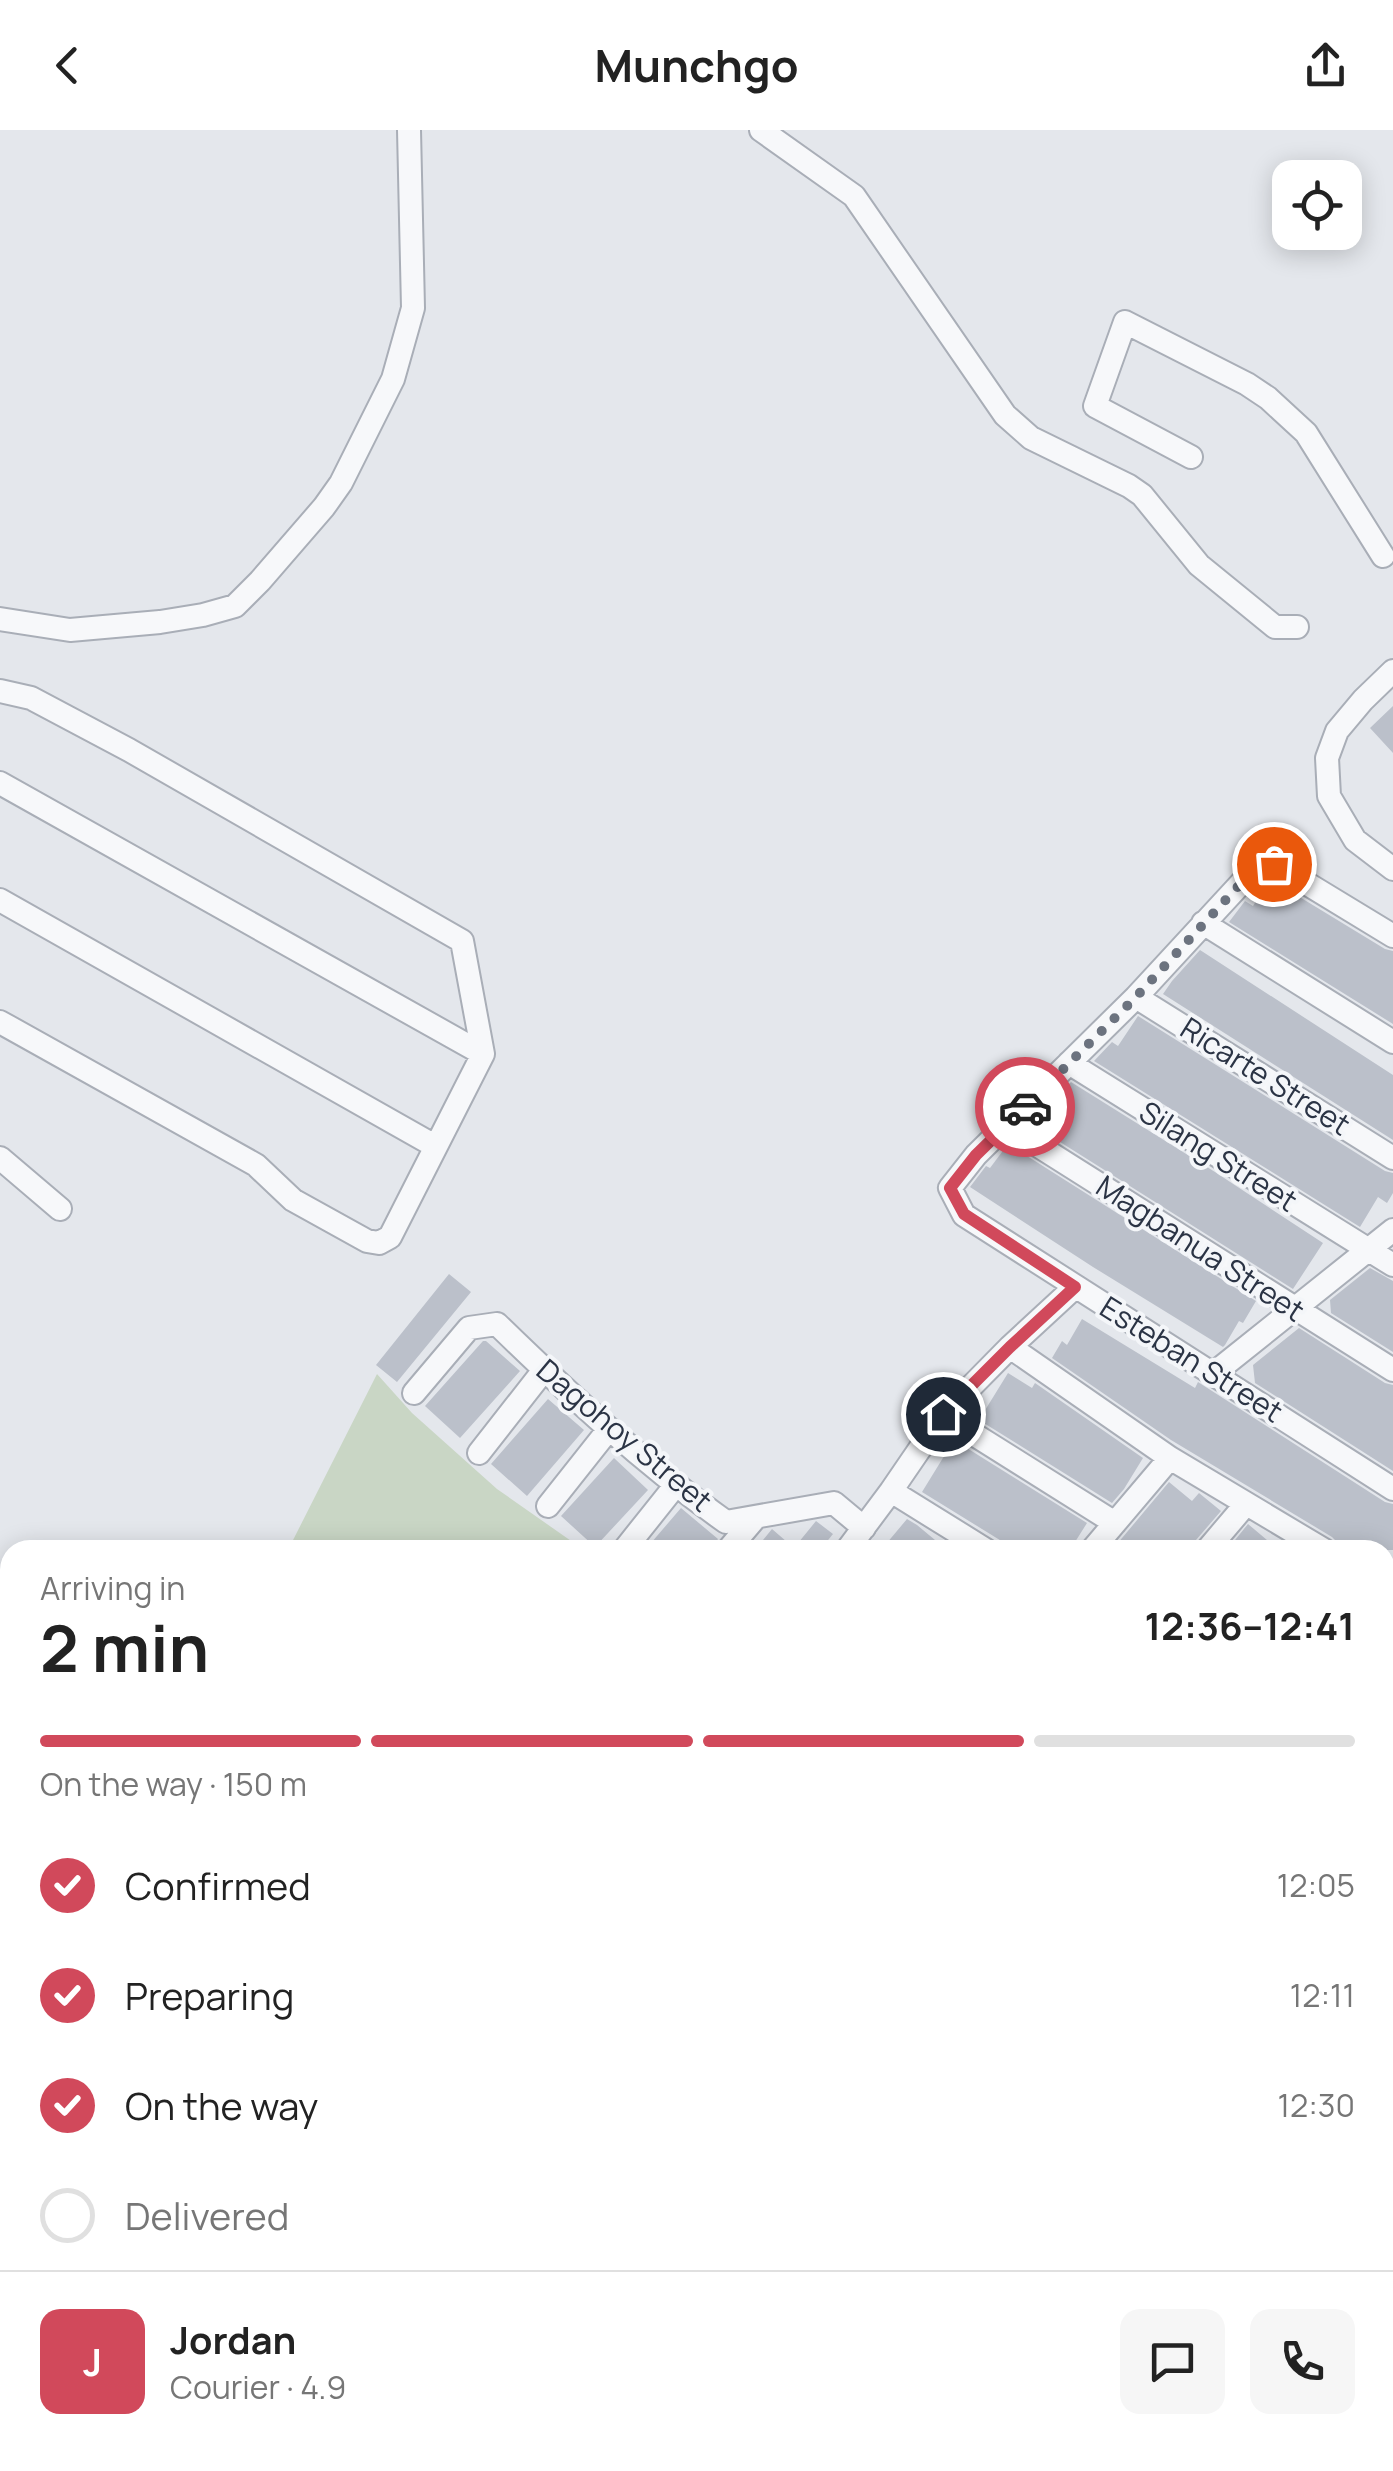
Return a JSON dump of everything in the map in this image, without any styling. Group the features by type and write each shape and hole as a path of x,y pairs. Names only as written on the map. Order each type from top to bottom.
{"street":[{"path":"0,619 70,630 160,622 234,606 324,507 342,483 393,380 413,308 409,130"},
{"path":"761,130 854,196 1005,415 1031,438 1142,495 1199,566 1274,627 1296,627"},
{"path":"1191,457 1096,406 1125,322 1268,398 1306,433 1383,556"},
{"path":"1393,671 1338,731 1328,758 1329,796 1355,840 1393,869"},
{"path":"0,691 31,698 129,750 462,941 483,1054 390,1237 379,1243 367,1241 293,1200 256,1165 0,1022"},
{"path":"0,783 483,1054"},
{"path":"1007,1126 1265,862 1393,936"},
{"path":"0,900 435,1146"},
{"path":"1203,924 1393,1042"},
{"name":"Ricarte Street","path":"1136,997 1393,1158"},
{"name":"Silang Street","path":"1069,1063 1393,1266"},
{"name":"Esteban Street","path":"1007,1126 976,1155 950,1188 964,1214 1393,1489"},
{"name":"Magbanua Street","path":"1007,1126 1393,1370"},
{"path":"0,1158 60,1209"},
{"path":"1213,1374 1393,1230"},
{"path":"855,1540 943,1414 1075,1287"},
{"name":"Dagohoy Street","path":"414,1393 470,1328 497,1324 608,1430 726,1522 834,1503 864,1528"},
{"path":"1010,1347 1170,1458 1304,1540"},
{"path":"479,1452 544,1370"},
{"path":"943,1414 1116,1523"},
{"path":"548,1506 608,1430"},
{"path":"1101,1540 1170,1458"},
{"path":"632,1540 675,1486"},
{"path":"892,1492 964,1540"},
{"path":"1215,1540 1246,1504"},
{"path":"736,1540 756,1517"}],"green space":[{"path":"377,1374 412,1413 497,1489 570,1540 293,1540"}],"building":[{"path":"1393,706 1393,753 1370,728"},
{"path":"1270,879 1393,951 1393,1024 1229,922 1245,901 1253,906"},
{"path":"1200,950 1393,1075 1393,1140 1163,994"},
{"path":"1138,1016 1393,1173 1393,1193 1387,1203 1378,1197 1360,1227 1094,1061 1112,1042 1118,1046"},
{"path":"1071,1082 1323,1243 1293,1289 1030,1123"},
{"path":"1008,1144 1256,1301 1225,1345 1093,1267 970,1187"},
{"path":"1370,1268 1393,1281 1393,1352 1331,1313 1330,1300"},
{"path":"449,1274 471,1292 397,1382 376,1365"},
{"path":"1082,1319 1195,1388 1198,1382 1393,1504 1393,1540 1335,1540 1171,1440 1052,1358 1062,1341 1067,1345"},
{"path":"1299,1328 1393,1385 1393,1471 1255,1383 1253,1365"},
{"path":"483,1341 520,1371 460,1438 425,1406"},
{"path":"1008,1373 1032,1388 1035,1383 1143,1458 1112,1503 979,1420"},
{"path":"548,1399 584,1430 527,1496 491,1464"},
{"path":"954,1440 1087,1523 1076,1540 1000,1540 922,1492"},
{"path":"614,1458 648,1490 602,1540 587,1540 561,1516"},
{"path":"1169,1482 1192,1501 1199,1493 1221,1511 1196,1540 1120,1540"},
{"path":"681,1508 718,1539 717,1540 654,1540"},
{"path":"907,1519 935,1540 889,1540"},
{"path":"816,1521 833,1534 828,1540 801,1540"},
{"path":"1248,1524 1267,1540 1235,1540"},
{"path":"772,1529 785,1540 763,1540"}],"way so far":[{"path":"1025,1107 1136,997 1257,866 1265,862 1274,864"}],"route":[{"path":"943,1414 1075,1287 964,1214 950,1188 976,1155 1025,1107"}]}
